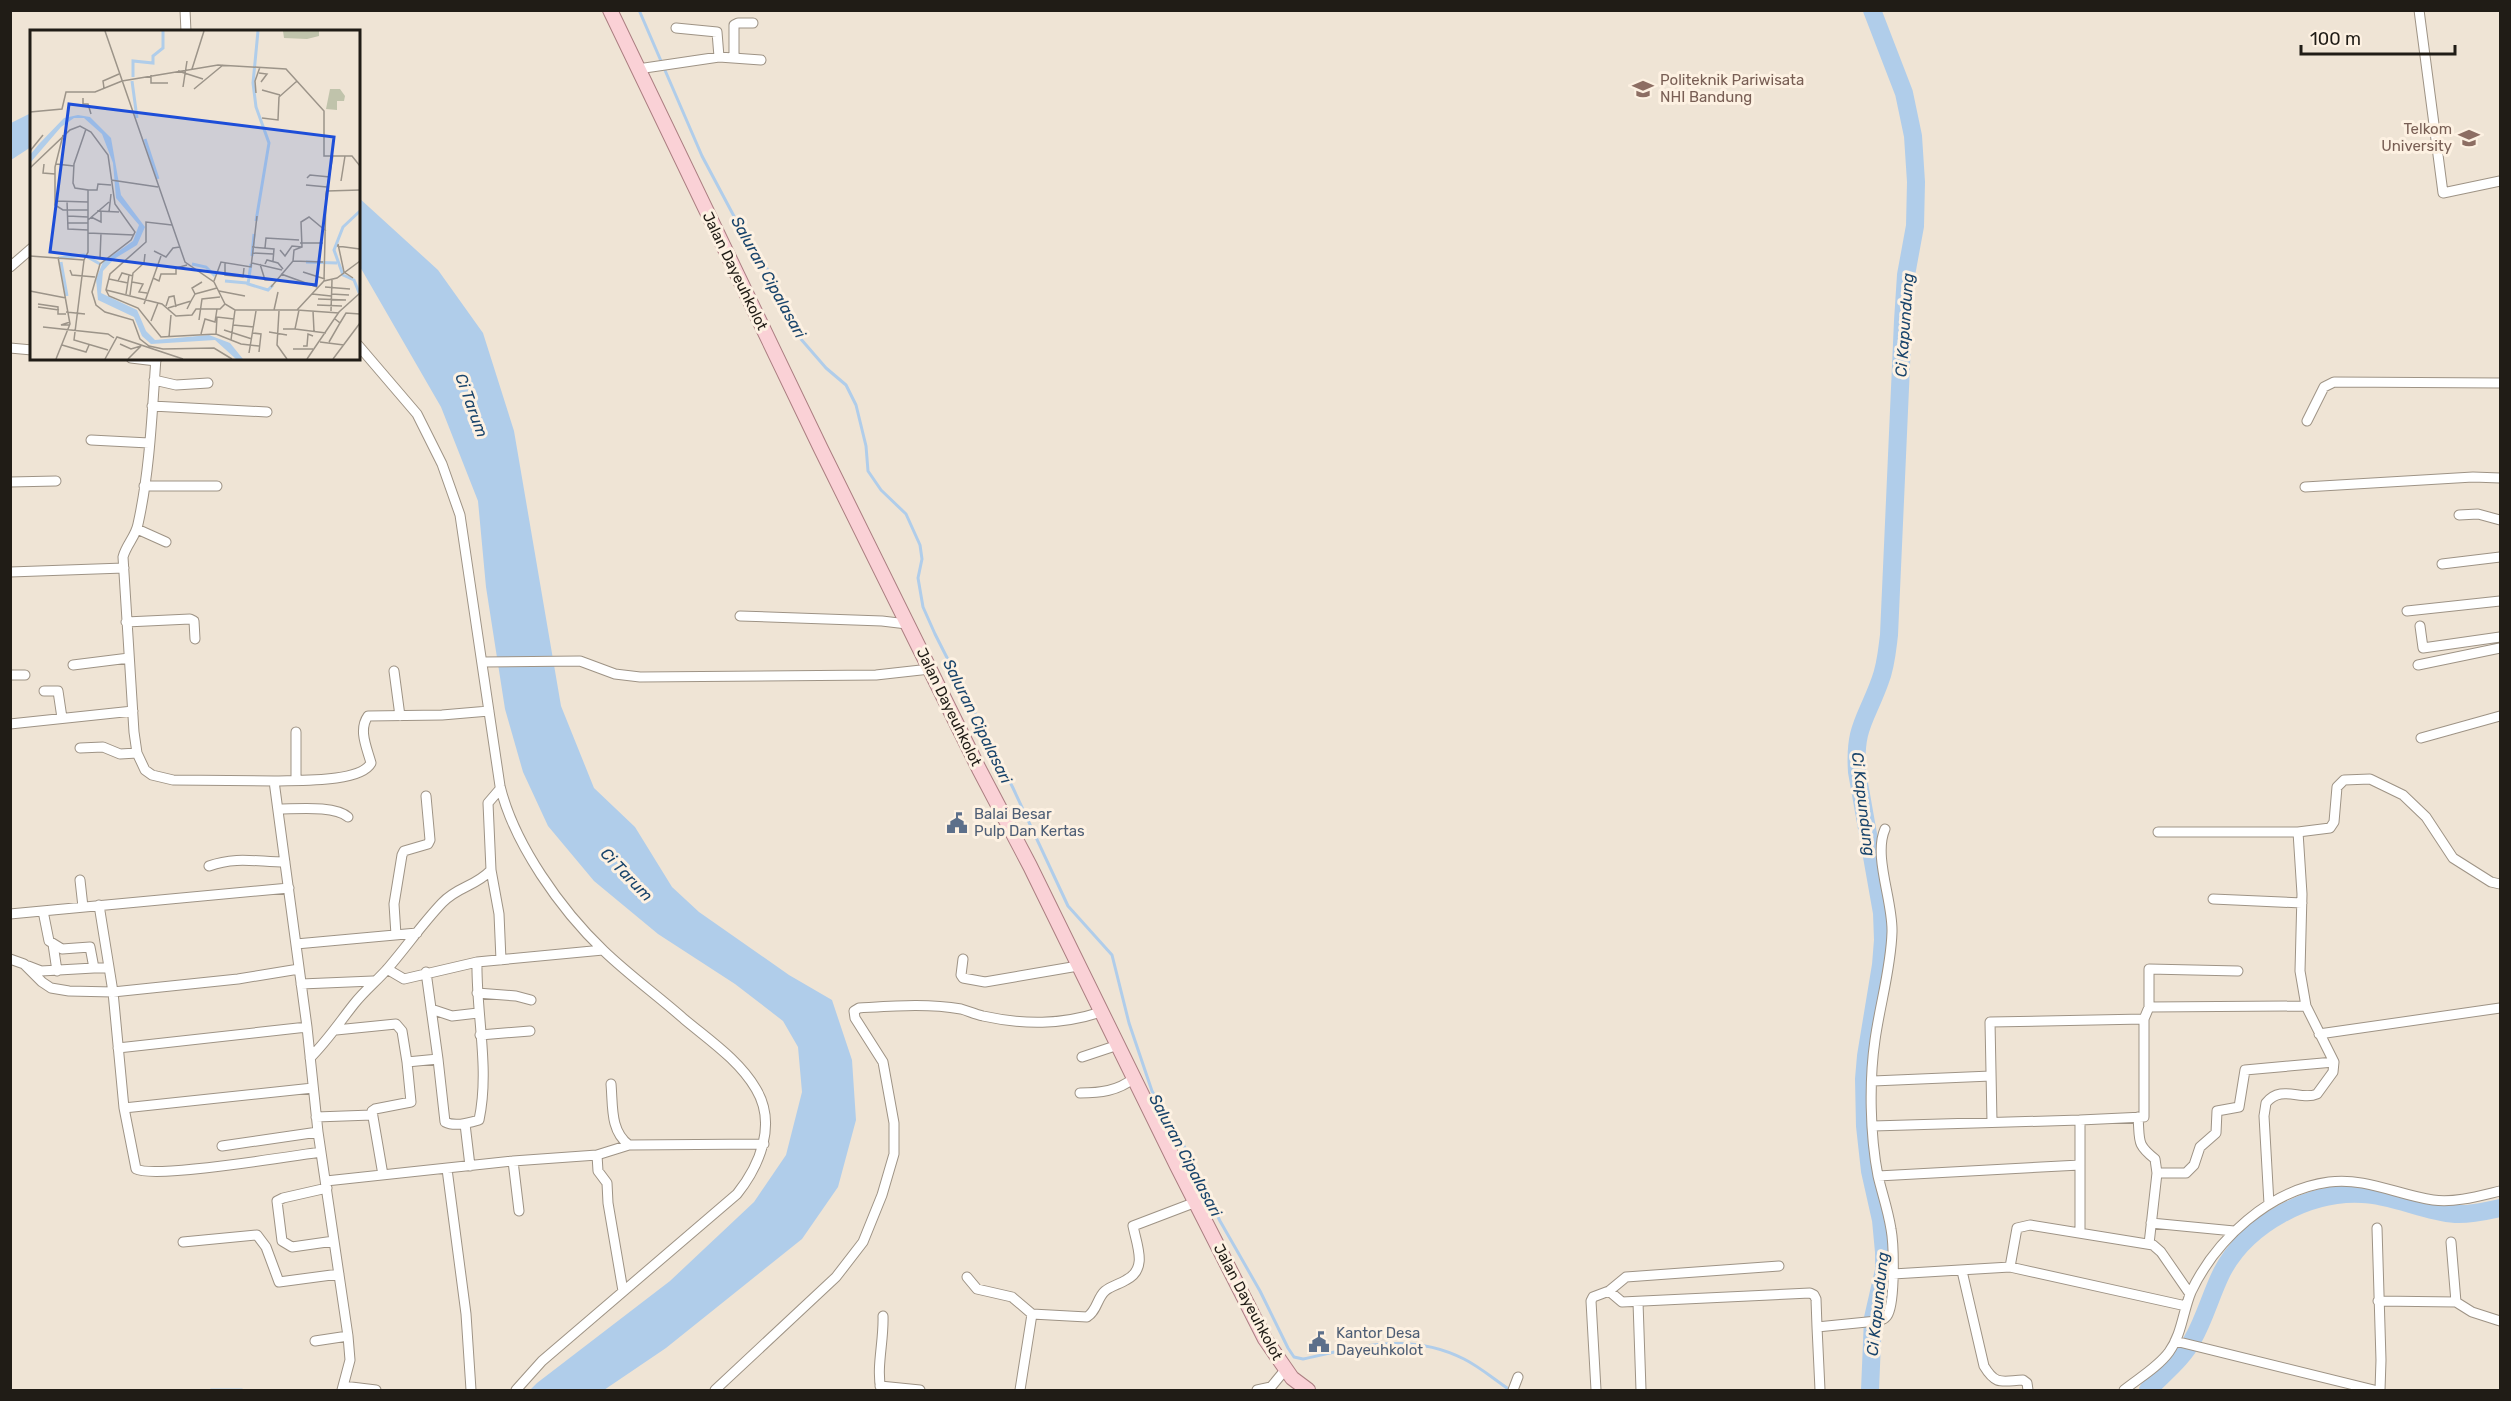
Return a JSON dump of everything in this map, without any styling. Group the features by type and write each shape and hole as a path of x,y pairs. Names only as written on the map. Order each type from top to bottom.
{"main road":[{"name":"Jalan Dayeuhkolot","path":"610,10 907,624 1265,1339 1285,1370 1308,1390"}],"street":[{"path":"185,10 186,30"},
{"path":"2419,10 2443,193 2500,181"},
{"path":"734,57 734,25 738,22 753,23"},
{"path":"676,28 717,32 719,57"},
{"path":"638,69 719,57 761,60"},
{"path":"10,267 30,251"},
{"path":"360,347 417,414 442,464 460,515 500,789 511,823 543,876 603,951 736,1064 756,1089 765,1116 764,1144 751,1177 737,1194 542,1361 516,1390"},
{"path":"10,348 30,350"},
{"path":"156,360 144,486 137,529 125,548 124,568 137,753 145,770 161,778 222,782 348,776 365,771 371,763 363,730 368,716 489,711"},
{"path":"154,380 176,385 208,383"},
{"path":"2307,422 2325,387 2334,382 2500,383"},
{"path":"152,406 267,412"},
{"path":"91,440 149,443"},
{"path":"2305,487 2473,477 2500,478"},
{"path":"10,482 56,482"},
{"path":"144,486 217,486"},
{"path":"2459,515 2478,514 2500,520"},
{"path":"137,529 166,542"},
{"path":"2442,564 2500,557"},
{"path":"10,572 124,568"},
{"path":"2407,611 2500,601"},
{"path":"740,616 882,621 907,624"},
{"path":"126,622 190,619 194,621 195,639"},
{"path":"2420,626 2423,648 2500,637"},
{"path":"2418,665 2500,648"},
{"path":"73,665 129,658"},
{"path":"482,662 568,661 589,663 615,674 640,677 876,675 930,669"},
{"path":"394,671 400,716"},
{"path":"10,675 26,675"},
{"path":"44,691 58,691 62,718"},
{"path":"10,724 133,711"},
{"path":"2421,738 2500,716"},
{"path":"296,732 296,780"},
{"path":"80,748 103,747 120,754 137,753"},
{"path":"2158,832 2298,832 2333,826 2337,787 2344,780 2370,779 2403,795 2426,817 2453,858 2491,882 2500,884"},
{"path":"274,781 307,1027 316,1117 348,1336 350,1360 342,1388 376,1390"},
{"path":"500,789 488,803 491,870 499,914 501,960"},
{"path":"396,935 394,904 402,855 404,851 428,844 430,840 426,796"},
{"path":"278,809 323,809 342,812 348,817"},
{"path":"1817,1327 1877,1321 1884,1319 1889,1313 1893,1274 1891,1230 1878,1176 1873,1126 1875,1042 1892,930 1882,855 1882,836 1885,829"},
{"path":"2269,1204 2264,1116 2266,1103 2278,1095 2287,1093 2308,1096 2318,1094 2333,1072 2334,1062 2306,1006 2300,971 2302,903 2298,832"},
{"path":"209,866 251,859 261,862 285,862"},
{"path":"310,1058 336,1030 373,981 387,969 455,891 479,882 491,870"},
{"path":"80,880 83,907"},
{"path":"10,914 289,888"},
{"path":"2213,899 2302,903"},
{"path":"99,905 113,992 124,1108 135,1167 139,1171 174,1171 321,1152"},
{"path":"43,911 49,941 62,950 91,948 94,968"},
{"path":"296,944 417,933"},
{"path":"53,944 57,971"},
{"path":"387,969 404,979 426,972 477,962 603,951"},
{"path":"10,959 41,971 109,968"},
{"path":"963,959 961,975 963,978 985,982 1078,966"},
{"path":"426,972 444,1120 448,1124 465,1124 479,1120 483,1101 477,962"},
{"path":"24,964 42,982 60,991 113,992 238,979 299,969"},
{"path":"1873,1126 2144,1116 2144,1019 2149,1007 2149,969 2238,971"},
{"path":"301,984 373,981"},
{"path":"477,993 516,996 531,1000"},
{"path":"716,1390 836,1277 863,1242 882,1195 896,1143 885,1069 855,1018 854,1011 919,1005 961,1009 1014,1022 1046,1024 1074,1021 1101,1012"},
{"path":"2149,1007 2306,1006"},
{"path":"2319,1034 2500,1008"},
{"path":"431,1009 452,1016 478,1013"},
{"path":"1992,1122 1990,1022 2144,1019"},
{"path":"336,1030 399,1025 402,1031 411,1102 375,1109 372,1115 383,1175"},
{"path":"118,1048 307,1027"},
{"path":"480,1035 530,1032"},
{"path":"1082,1057 1118,1045"},
{"path":"407,1062 438,1059"},
{"path":"2157,1173 2186,1173 2191,1169 2200,1147 2216,1133 2217,1111 2240,1107 2245,1070 2334,1062"},
{"path":"1873,1081 1991,1076"},
{"path":"1080,1093 1102,1092 1123,1086 1134,1078"},
{"path":"611,1084 615,1129 620,1139 629,1145"},
{"path":"124,1108 313,1088"},
{"path":"316,1117 372,1115"},
{"path":"2138,1117 2140,1142 2145,1153 2155,1159 2157,1173 2149,1244"},
{"path":"2080,1120 2080,1233"},
{"path":"465,1124 470,1166"},
{"path":"222,1146 318,1132"},
{"path":"334,1241 292,1247 282,1241 278,1201 326,1184 383,1175 513,1161 597,1155 629,1145 764,1144"},
{"path":"597,1155 598,1171 607,1183 608,1203 624,1291"},
{"path":"513,1161 519,1211"},
{"path":"1878,1176 2080,1165"},
{"path":"447,1169 466,1314 471,1390"},
{"path":"2124,1390 2162,1360 2178,1342 2190,1294 2214,1254 2234,1232 2269,1204 2309,1187 2332,1182 2361,1183 2443,1200 2500,1191"},
{"path":"967,1276 977,1289 1011,1297 1032,1314 1089,1316 1105,1291 1137,1273 1140,1262 1133,1226 1196,1202"},
{"path":"2151,1223 2234,1232"},
{"path":"2010,1267 2017,1228 2030,1225 2149,1244 2161,1252 2190,1294"},
{"path":"2377,1228 2379,1390"},
{"path":"183,1242 257,1235 266,1247 279,1282 339,1274"},
{"path":"2451,1242 2456,1302"},
{"path":"1596,1390 1591,1301 1593,1297 1609,1291 1623,1278 1630,1276 1779,1266"},
{"path":"1893,1274 2010,1267 2186,1306"},
{"path":"1962,1270 1984,1366 1996,1382 2024,1380 2028,1390"},
{"path":"1609,1291 1622,1302 1810,1293 1815,1295 1820,1390"},
{"path":"2378,1301 2456,1302 2472,1312 2500,1322"},
{"path":"1638,1302 1641,1390"},
{"path":"1020,1390 1032,1314"},
{"path":"883,1316 883,1342 878,1381 880,1388 920,1390"},
{"path":"315,1341 348,1336"},
{"path":"2178,1342 2374,1390"},
{"path":"1257,1390 1270,1387 1285,1370"},
{"path":"1513,1389 1518,1377"}],"water":[{"path":"30,114 30,148 11,160 11,123"},
{"name":"Ci Tarum","path":"360,199 438,270 483,333 514,431 561,706 594,788 635,827 672,887 699,912 789,975 832,1000 852,1060 856,1120 838,1187 802,1239 666,1348 604,1390 530,1390 670,1281 754,1202 786,1155 802,1092 798,1047 783,1021 735,984 658,934 594,881 548,826 523,772 505,709 486,587 478,501 441,407 360,267"}],"waterway":[{"name":"Saluran Cipalasari","path":"639,10 702,156 745,237 770,273 800,338 826,368 846,385 856,405 866,446 868,471 881,490 906,514 920,545 922,559 918,578 923,607 935,634 1013,788 1068,906 1112,955 1129,1023 1152,1091 1183,1144 1220,1221 1260,1291 1288,1348 1294,1357 1303,1359 1364,1346 1384,1344 1424,1346 1444,1350 1464,1359 1510,1390"},
{"name":"Ci Kapundung","path":"1870,1390 1873,1318 1884,1270 1884,1252 1881,1220 1870,1171 1865,1126 1864,1079 1883,940 1882,913 1857,772 1857,744 1862,724 1884,670 1889,635 1903,321 1906,275 1915,226 1916,182 1913,136 1904,93 1872,10"},
{"name":"Ci Kapundung","path":"2148,1390 2189,1346 2222,1272 2233,1255 2263,1225 2281,1214 2321,1198 2362,1194 2397,1200 2443,1213 2473,1213 2500,1208"},
{"path":"211,1390 242,1390"}],"place":[{"name":"Politeknik Pariwisata NHI Bandung","path":"1643,89"},
{"name":"Telkom University","path":"2469,138"},
{"name":"Balai Besar Pulp Dan Kertas","path":"957,823"},
{"name":"Kantor Desa Dayeuhkolot","path":"1319,1342"}]}
